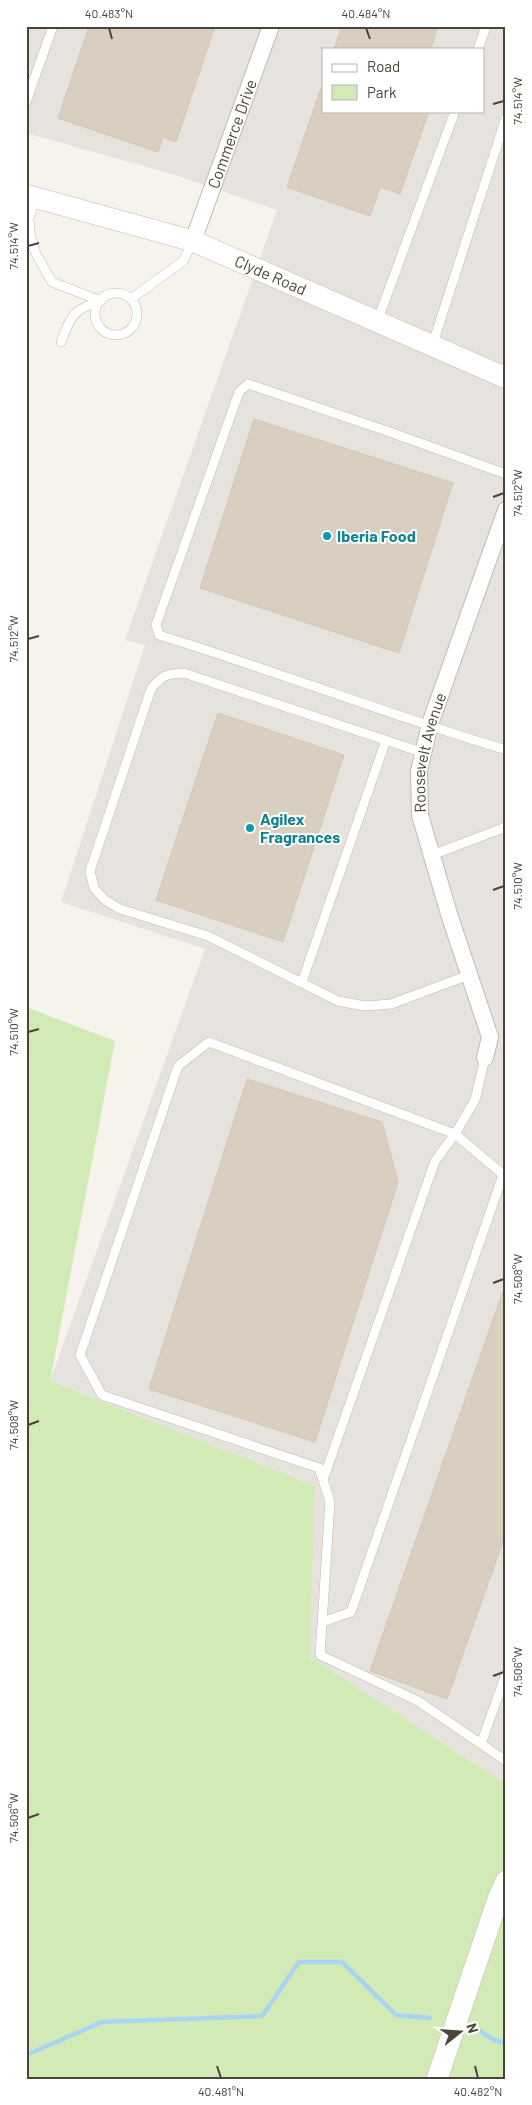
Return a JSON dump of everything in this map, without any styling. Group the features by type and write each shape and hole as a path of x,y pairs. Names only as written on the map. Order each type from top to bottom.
{"street":[{"name":"Commerce Drive","path":"193,241 271,26"},
{"name":"Clyde Road","path":"31,196 193,241 506,378"},
{"name":"Roosevelt Avenue","path":"485,1058 490,1037 420,814 419,770 429,727 506,510"},
{"path":"437,2079 498,1898 506,1880"}],"lane":[{"path":"26,102 53,26"},
{"path":"478,48 485,30"},
{"path":"377,322 455,112"},
{"path":"432,346 506,118"},
{"path":"31,196 30,234 35,252 52,282 101,301"},
{"path":"131,299 183,261 193,241"},
{"path":"61,342 70,320 82,306 101,301 112,294 119,294 131,299 137,312 134,325 130,330 117,335 104,332 96,321 97,307 101,301"},
{"path":"506,474 248,384 238,392 156,625 159,635 340,695 429,727 506,750"},
{"path":"424,753 184,673 171,673 161,677 150,689 90,871 94,888 105,900 120,909 208,936 338,1001 365,1006 391,1004 469,974"},
{"path":"302,982 386,740"},
{"path":"432,855 506,827"},
{"path":"322,1622 351,1612 504,1176 455,1134 209,1042 178,1066 80,1355 102,1395 318,1468 330,1501 322,1622 320,1655 418,1701 506,1762"},
{"path":"323,1480 435,1161 455,1134 475,1100 485,1058"},
{"path":"481,1744 506,1674"}],"shaded area":[{"path":"26,26 506,26 506,1784 310,1657 315,1486 50,1381 205,949 61,902 145,645 125,640 277,210 172,174 26,133"}],"green space":[{"path":"26,1007 115,1041 50,1381 315,1486 310,1657 506,1784 506,2079 26,2079"}],"building":[{"path":"89,26 215,26 176,142 163,137 158,152 58,118"},
{"path":"342,26 438,26 431,48 334,48"},
{"path":"321,88 322,112 429,112 400,194 380,187 370,216 287,187"},
{"name":"Iberia Food","path":"254,419 453,483 399,653 200,588"},
{"name":"Agilex Fragrances","path":"218,713 344,755 283,942 156,900"},
{"path":"247,1079 382,1122 398,1182 315,1442 149,1389"},
{"path":"504,1288 506,1288 506,1533 447,1699 370,1671"}],"waterway":[{"path":"26,2055 102,2022 262,2016 299,1962 342,1962 396,2015 430,2018"},
{"path":"480,2031 494,2040 506,2044"}],"place":[{"name":"Iberia Food","path":"327,536"},
{"name":"Agilex Fragrances","path":"250,828"}]}
